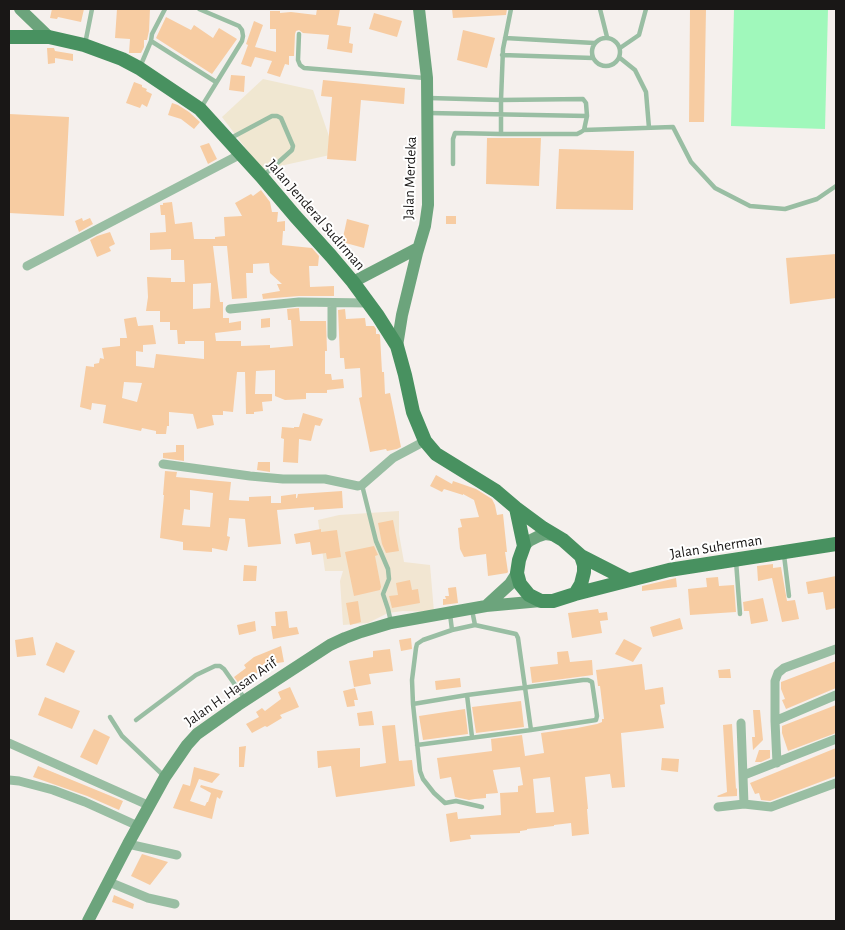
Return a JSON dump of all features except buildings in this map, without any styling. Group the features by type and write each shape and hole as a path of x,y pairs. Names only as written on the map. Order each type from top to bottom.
{"main road":[{"path":"20,9 49,37"},
{"name":"Jalan Merdeka","path":"397,346 402,315 425,226 428,205 427,78 418,9"},
{"name":"Jalan Jenderal Sudirman","path":"9,36 49,37 84,45 139,68 200,109 261,176 353,282 368,302 397,346 413,412 425,441 436,454 496,491 553,535"},
{"path":"353,282 418,248"},
{"path":"516,508 524,546"},
{"path":"486,606 510,584 517,573 524,546 539,536 553,535 563,540 581,556 628,580"},
{"name":"Jalan Suherman","path":"575,594 670,570 836,544"},
{"path":"517,573 520,584 524,589 540,601 553,601 565,598 575,594 580,584 584,572 581,556"},
{"name":"Jalan H. Hasan Arif","path":"88,921 165,777 197,734 330,645 361,632 391,623 486,606 540,601"}],"street":[{"path":"27,266 241,154"},
{"path":"230,309 299,302 368,302"},
{"path":"332,303 332,336"},
{"path":"163,464 250,476 283,479 325,479 356,486 362,485 393,458 425,441"},
{"path":"777,762 775,681 778,673 784,668 836,649"},
{"path":"775,721 836,696"},
{"path":"741,722 744,804"},
{"path":"744,776 836,739"},
{"path":"9,743 150,806"},
{"path":"9,780 53,790 138,826"},
{"path":"718,807 744,804 771,806 836,783"},
{"path":"128,844 177,855"},
{"path":"109,882 148,898 175,904"}],"lane":[{"path":"84,45 92,9"},
{"path":"139,68 151,41 152,34 165,9"},
{"path":"200,9 239,26 242,30 242,41 200,109"},
{"path":"501,134 502,55 511,9"},
{"path":"600,9 607,37"},
{"path":"620,48 639,35 646,9"},
{"path":"299,34 298,60 304,68 427,78"},
{"path":"505,38 594,44"},
{"path":"612,38 620,48 620,58 608,66 598,64 593,58 594,44 599,39 612,38"},
{"path":"151,41 216,82"},
{"path":"502,55 593,58"},
{"path":"620,58 635,70 646,92 649,128"},
{"path":"427,98 501,100 581,99 586,103 587,116 584,130"},
{"path":"428,113 587,116"},
{"path":"228,139 272,116 281,118 293,146 292,150 261,176"},
{"path":"453,164 453,139 455,133 577,134 584,130 673,127 691,162 714,188 750,206 785,209 817,199 836,186"},
{"path":"362,485 376,541 388,569 389,579 383,594 391,623"},
{"path":"784,553 790,596"},
{"path":"736,560 740,614"},
{"path":"472,609 475,626"},
{"path":"449,613 452,630"},
{"path":"482,807 456,801 445,803 423,779 420,771 412,704 412,680 417,644 452,630 475,626 516,634 531,730"},
{"path":"136,720 196,675 215,666 220,666 224,669 246,700"},
{"path":"412,704 525,687 590,680 592,682 597,716 595,720 417,745"},
{"path":"467,695 472,738"},
{"path":"110,717 122,736 165,777"}],"shaded area":[{"path":"263,79 313,90 331,142 330,155 262,170 222,117"},
{"path":"399,511 399,534 404,562 430,565 434,612 403,611 388,613 368,623 343,625 340,581 343,571 325,571 318,520 339,515"}],"green space":[{"path":"734,9 828,9 825,129 731,126"}]}
